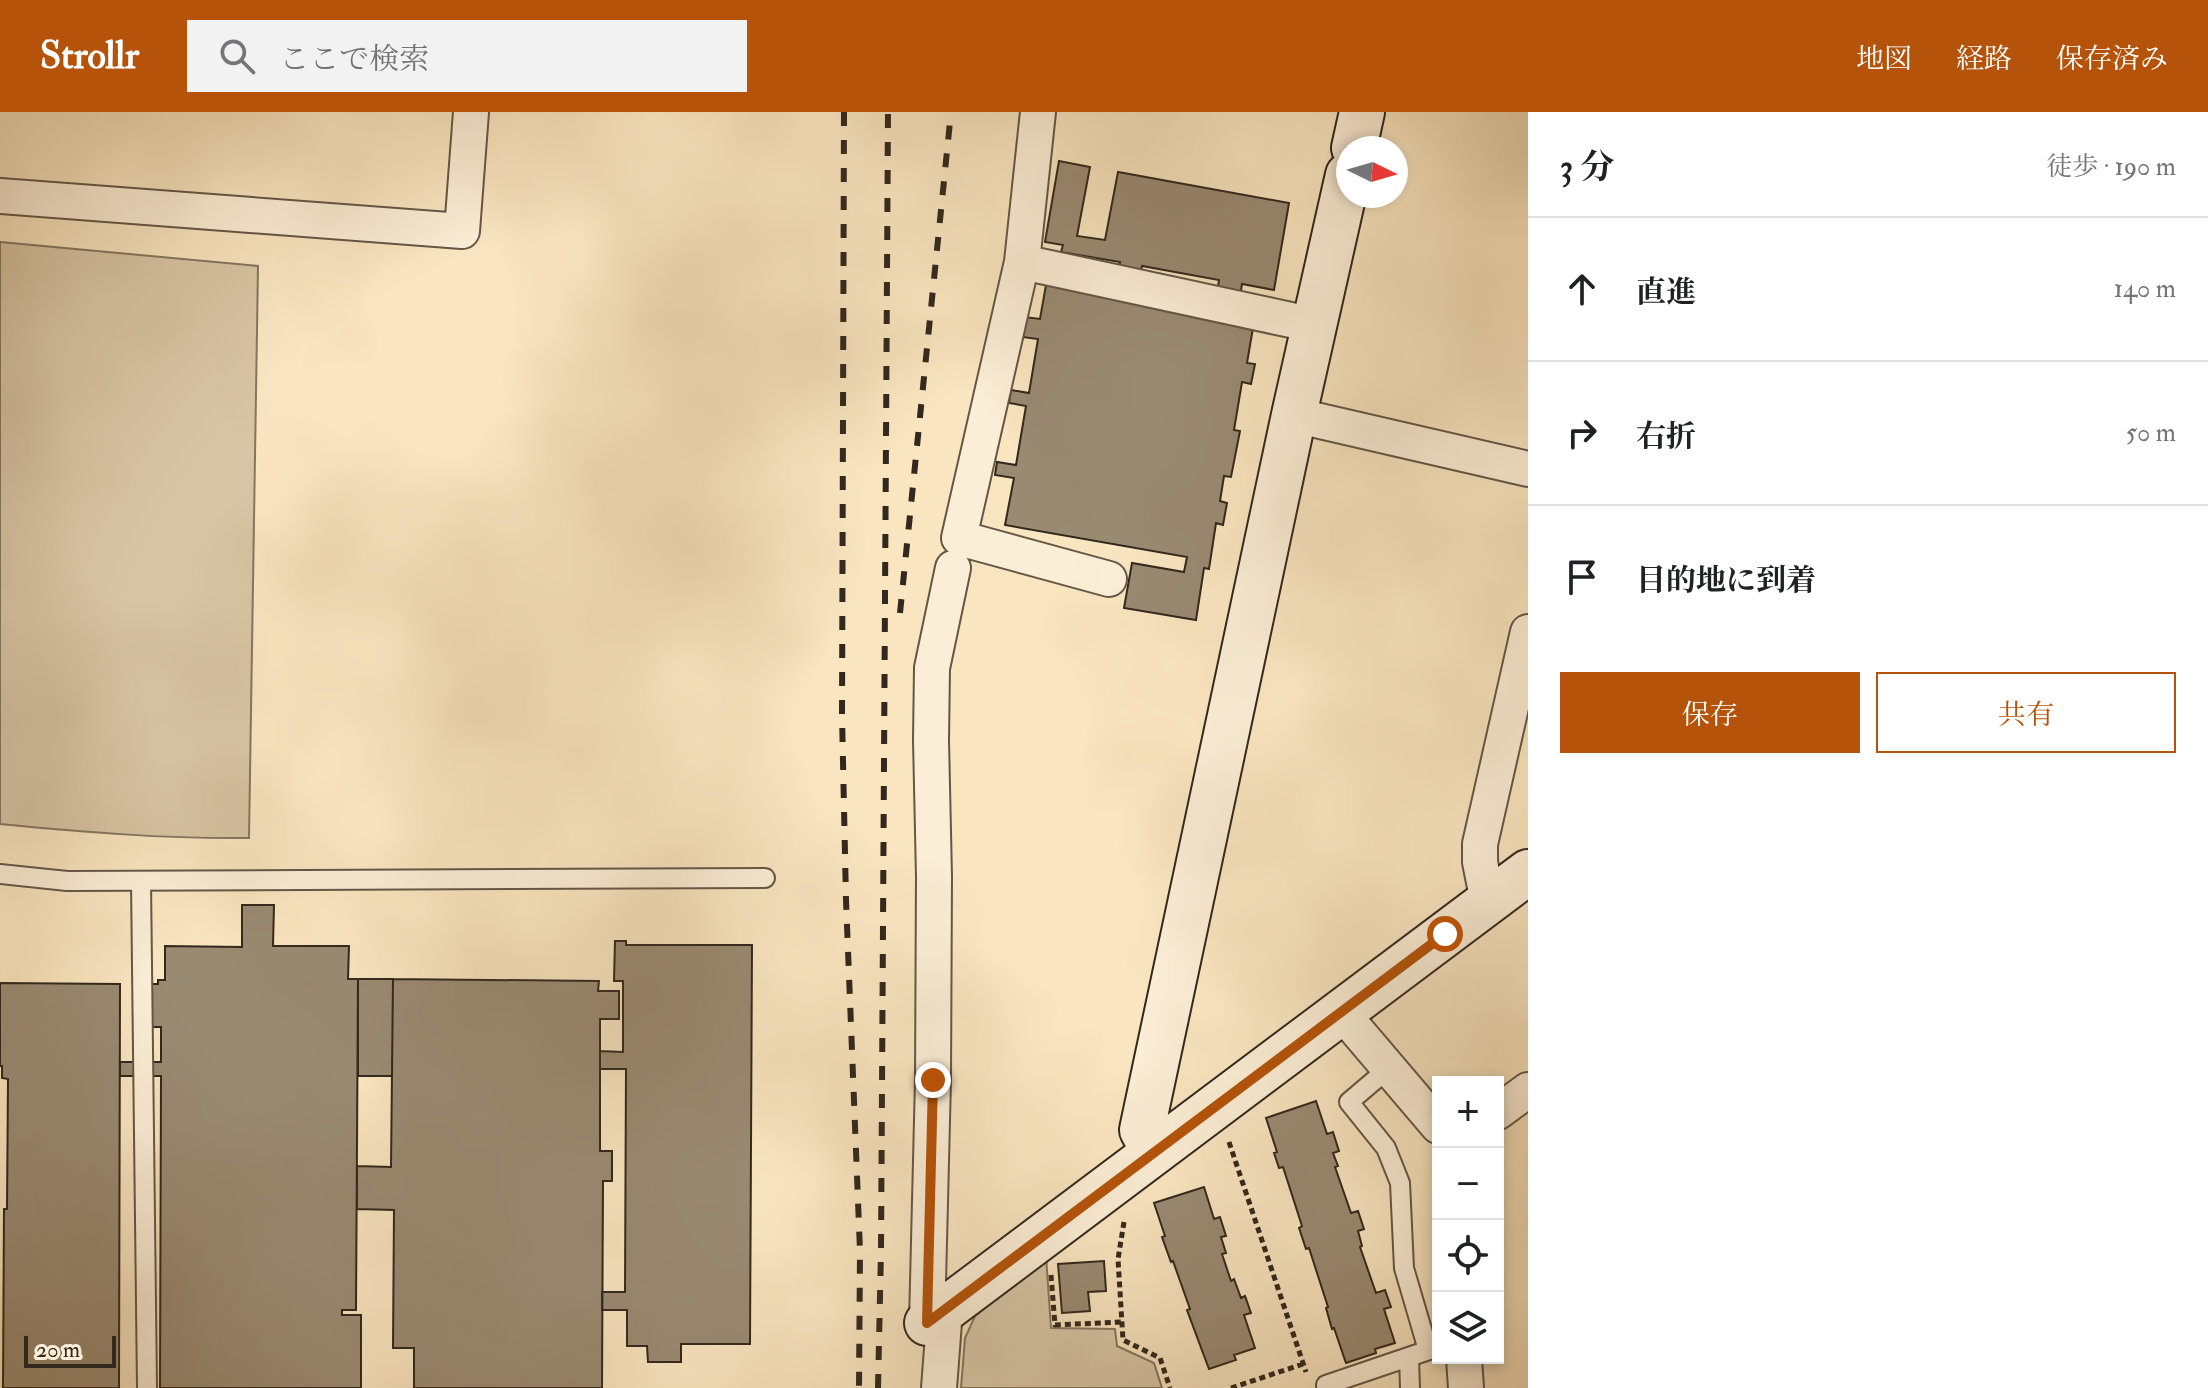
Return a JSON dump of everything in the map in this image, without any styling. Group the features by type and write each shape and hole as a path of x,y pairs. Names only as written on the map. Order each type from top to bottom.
{"street":[{"path":"0,196 462,231 471,112"},
{"path":"1038,112 1022,262 959,538 1109,579"},
{"path":"1357,136 1362,112"},
{"path":"1154,1151 1142,1130 1341,208"},
{"path":"1022,262 1314,325"},
{"path":"1294,415 1528,469"},
{"path":"939,1388 933,1080 932,668 953,568"},
{"path":"1488,902 1480,862 1480,844 1528,632"},
{"path":"936,1316 1528,872"},
{"path":"1341,1012 1432,1119"},
{"path":"1504,1108 1528,1090"},
{"path":"1464,1364 1466,1388"}],"lane":[{"path":"0,874 67,881 765,878"},
{"path":"141,881 147,1388"},
{"path":"1389,1068 1349,1102 1386,1148 1400,1183 1404,1268 1432,1346"},
{"path":"1326,1385 1432,1349"},
{"path":"1409,1357 1410,1388"}],"path":[{"path":"1224,1128 1307,1376"},
{"path":"1125,1212 1118,1259 1123,1340 1160,1358 1170,1388"},
{"path":"1231,1388 1303,1364"}],"shaded area":[{"path":"0,242 258,266 249,838 124,834 0,824"},
{"path":"1046,1256 1051,1328 1115,1329 1117,1346 1154,1363 1162,1388 961,1388 965,1338 975,1316"}],"building":[{"path":"1059,161 1090,167 1077,236 1105,240 1118,172 1289,203 1274,290 1242,284 1240,297 1217,293 1219,280 1142,266 1140,274 1118,270 1120,262 1061,252 1063,245 1045,242"},
{"path":"1046,285 1254,322 1247,363 1255,364 1251,384 1242,382 1234,430 1240,431 1231,477 1224,476 1220,501 1227,503 1223,525 1216,523 1209,569 1204,568 1196,620 1124,608 1132,563 1184,572 1187,557 1005,525 1014,478 995,475 997,462 1016,465 1026,406 1009,403 1011,390 1029,393 1038,339 1022,337 1025,317 1040,319"},
{"path":"242,905 274,905 273,946 349,946 348,979 358,979 356,1310 342,1310 342,1315 361,1315 361,1388 160,1388 161,1076 120,1076 120,1062 161,1062 161,1027 149,1027 149,984 165,980 165,946 242,947"},
{"path":"615,941 626,941 626,945 752,945 750,1344 681,1344 681,1362 648,1362 647,1346 627,1346 627,1310 602,1310 602,1292 625,1292 626,1069 600,1069 600,1051 623,1052 623,981 614,981"},
{"path":"358,979 393,979 392,1076 358,1076"},
{"path":"393,979 599,981 598,991 619,991 619,1019 600,1019 600,1151 612,1151 612,1181 603,1181 602,1388 414,1388 414,1348 393,1348 394,1210 357,1209 357,1166 391,1167"},
{"path":"0,983 120,984 119,1388 3,1388 8,1079 2,1078 0,1066"},
{"path":"1316,1101 1327,1134 1333,1132 1339,1151 1333,1153 1338,1166 1335,1167 1351,1213 1358,1211 1364,1229 1358,1231 1360,1247 1376,1293 1385,1290 1391,1307 1384,1309 1395,1343 1346,1363 1332,1329 1309,1248 1306,1249 1299,1228 1302,1226 1283,1167 1279,1168 1274,1153 1277,1152 1266,1118"},
{"path":"1204,1187 1214,1219 1220,1217 1226,1236 1221,1237 1226,1253 1222,1254 1231,1281 1234,1279 1241,1298 1245,1296 1251,1313 1244,1315 1255,1348 1234,1355 1236,1360 1209,1369 1162,1237 1165,1236 1154,1203"},
{"path":"1104,1261 1106,1291 1088,1292 1090,1311 1062,1313 1058,1264"}],"railway":[{"path":"844,112 842,715 860,1251 859,1388"},
{"path":"878,1388 888,112"},
{"path":"900,613 951,112"}],"route":[{"path":"933,1080 927,1323 1445,934"}]}
